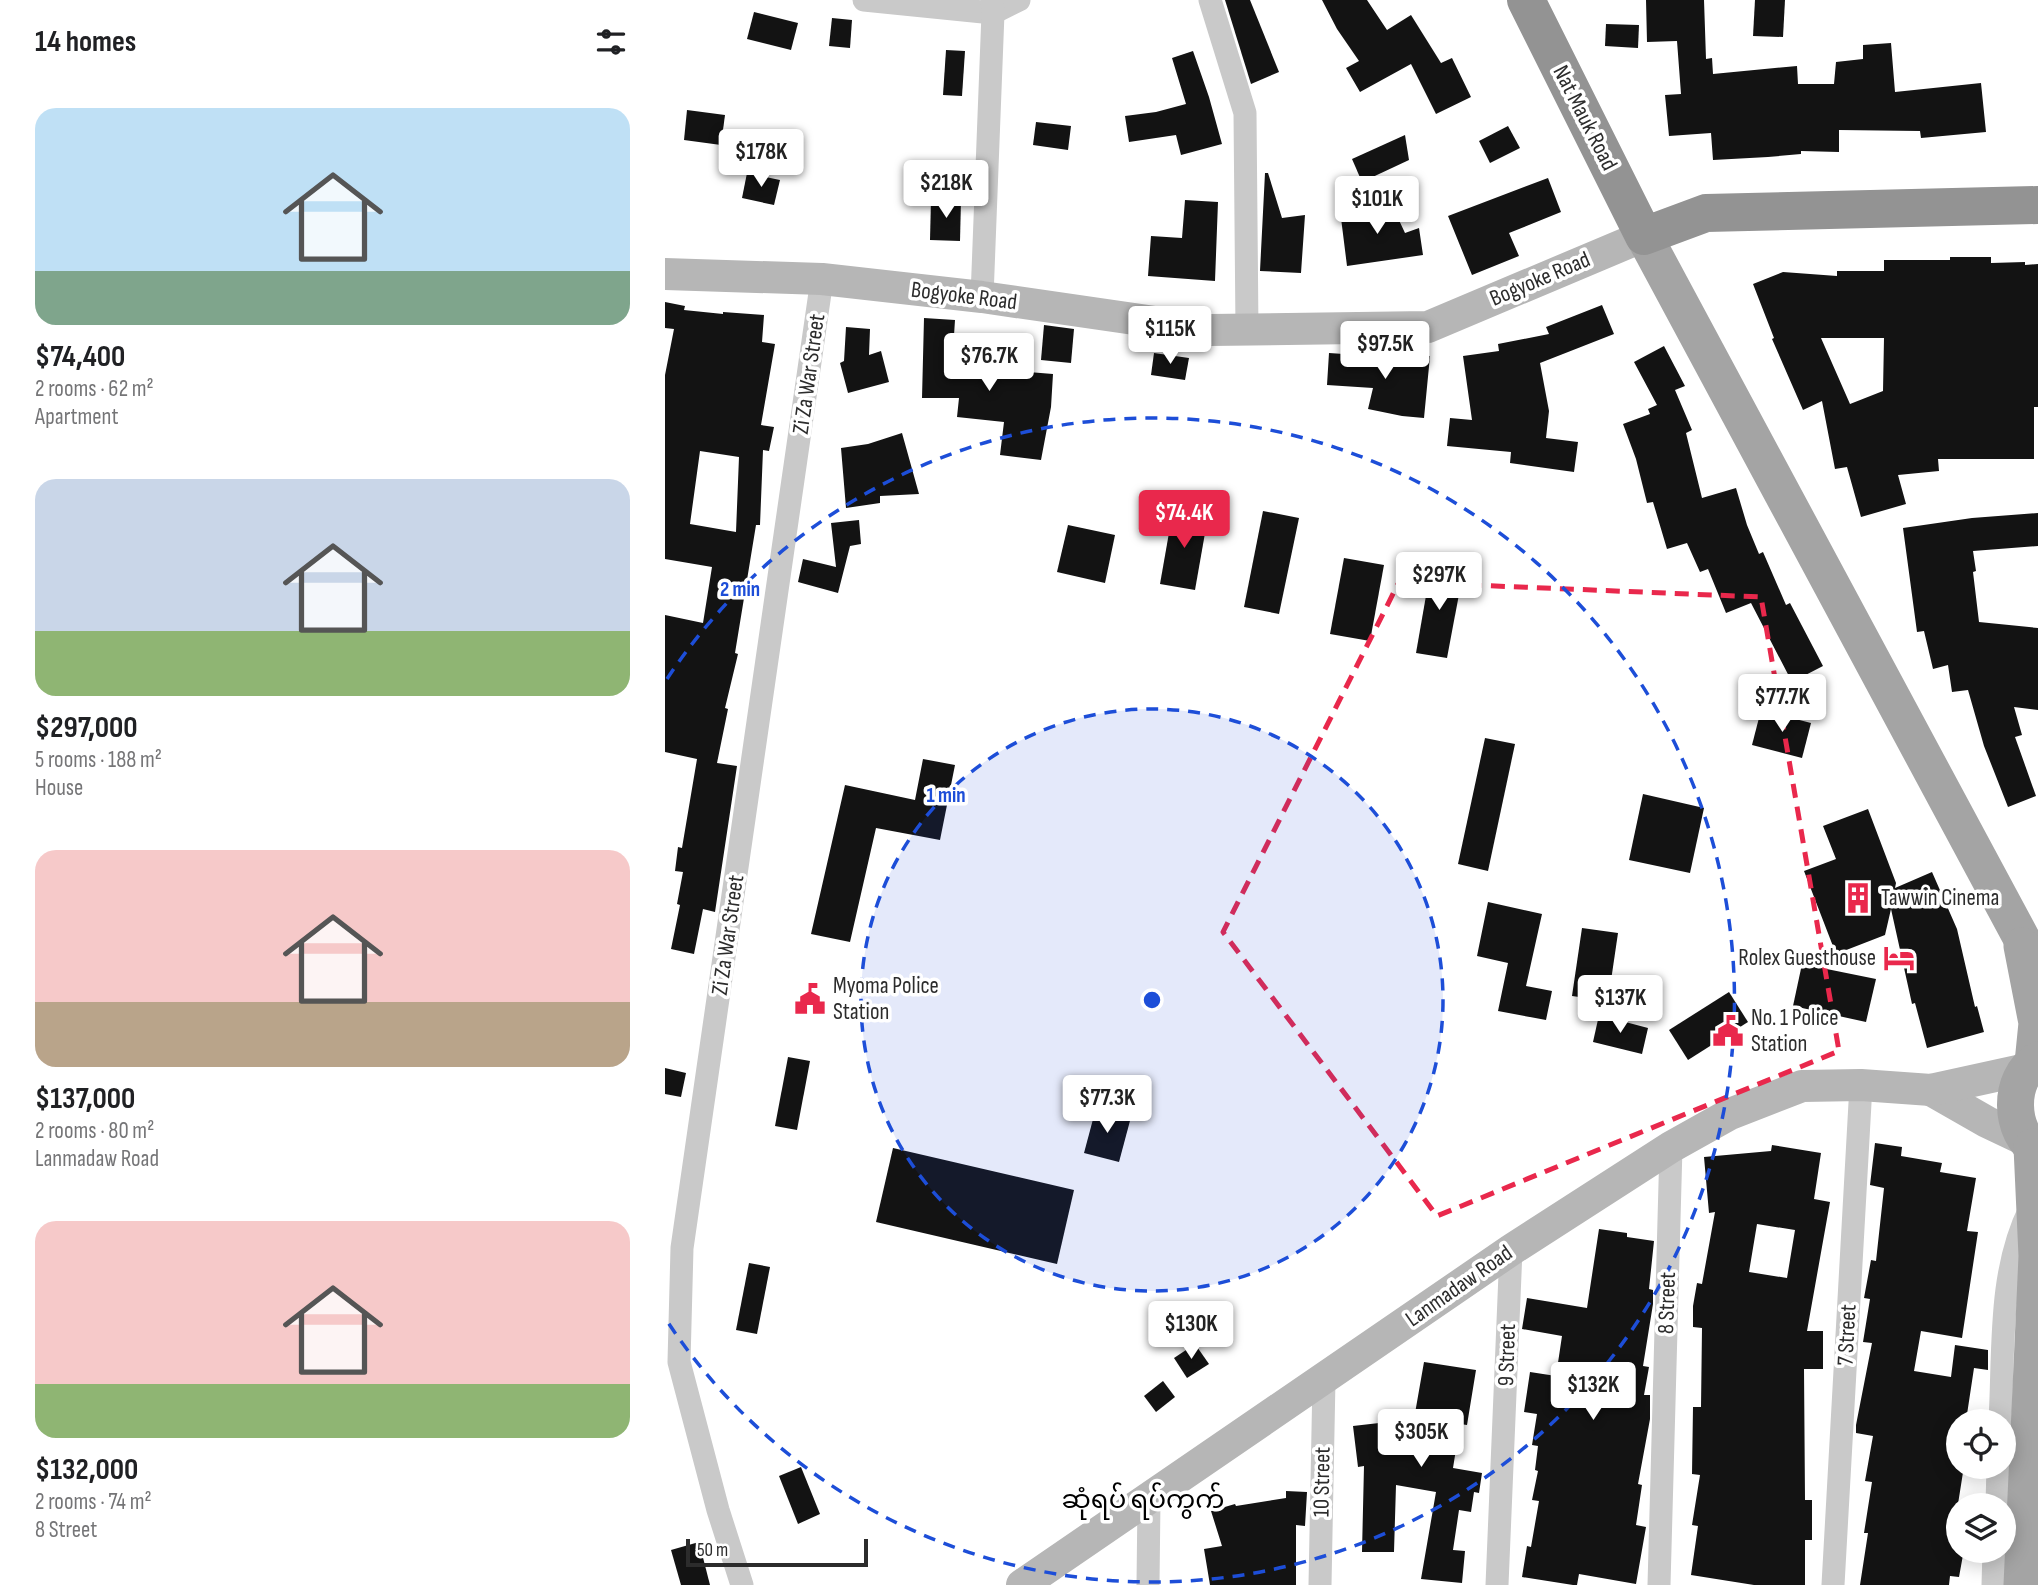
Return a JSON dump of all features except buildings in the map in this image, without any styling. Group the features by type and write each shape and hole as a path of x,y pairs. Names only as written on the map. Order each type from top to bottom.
{"highway":[{"name":"Nat Mauk Road","path":"1526,0 1644,236"},
{"name":"Bogyoke Road","path":"1644,236 1706,213 2038,205"}],"main road":[{"path":"1644,236 2038,969"},
{"path":"2019,932 2037,1023 2033,1064 2016,1092 2016,1118 2032,1146 2038,1255 2022,1585"}],"street":[{"path":"864,0 992,7 1019,0"},
{"path":"1210,0 1245,113 1247,330"},
{"path":"982,297 992,7"},
{"name":"Bogyoke Road","path":"665,274 822,279 982,297 1210,330 1428,327 1644,236"},
{"name":"Zi Za War Street","path":"742,1585 718,1510 678,1362 674,1251 822,279"},
{"name":"Lanmadaw Road","path":"1022,1585 1511,1250 1671,1147 1730,1114 1801,1086 1861,1085 1931,1090 2033,1064"},
{"name":"7 Street","path":"1833,1585 1861,1085"},
{"name":"Lanmadaw Road","path":"1931,1090 2032,1146"},
{"name":"8 Street","path":"1659,1585 1671,1147"},
{"path":"2001,1409 2006,1307 2012,1255 2022,1225 2035,1200"},
{"name":"9 Street","path":"1497,1585 1511,1250"},
{"name":"10 Street","path":"1319,1585 1324,1379"},
{"path":"1148,1585 1149,1499"},
{"path":"1993,1585 1994,1563"}],"highlighted area":[{"path":"1399,582 1761,597 1839,1051 1437,1216 1223,932"}],"place":[{"name":"Tawwin Cinema","path":"1858,898"},
{"name":"Rolex Guesthouse","path":"1899,958"},
{"name":"Myoma Police Station","path":"810,999"},
{"name":"No. 1 Police Station","path":"1728,1031"}],"district":[{"name":"ဆုံရပ် ရပ်ကွက်","path":"1143,1500"}]}
